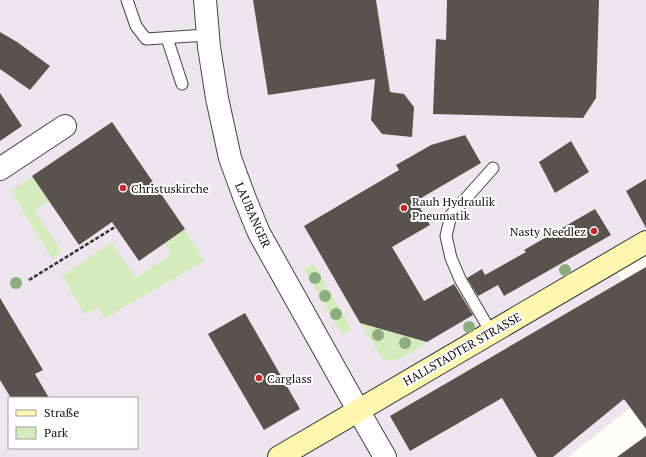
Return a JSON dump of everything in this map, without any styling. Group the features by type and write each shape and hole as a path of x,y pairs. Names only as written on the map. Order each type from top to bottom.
{"main road":[{"name":"HALLSTADTER STRASSE","path":"279,457 646,242"}],"street":[{"name":"LAUBANGER","path":"204,0 217,98 230,158 245,199 259,233 385,457"},
{"path":"0,169 65,126"}],"lane":[{"path":"127,0 136,26 146,39 208,35"},
{"path":"167,38 182,84"},
{"path":"491,332 460,279 451,258 446,236 452,215 493,168"}],"path":[{"path":"29,280 115,227"}],"shaded area":[{"path":"0,0 646,0 646,229 606,253 646,322 646,395 568,457 0,457"}],"green space":[{"path":"32,176 49,201 35,211 62,252 52,259 11,191"},
{"path":"185,229 204,261 105,318 98,307 85,315 62,276 111,242 136,278 171,254 165,243"},
{"path":"314,264 352,329 342,335 304,269"},
{"path":"360,323 427,342 401,358 395,360 383,359"}],"building":[{"path":"253,0 376,0 390,92 404,94 414,107 412,137 382,134 371,120 375,79 268,95"},
{"path":"447,0 599,0 596,98 583,118 433,114 436,39 446,40"},
{"path":"0,32 17,42 50,66 30,90 0,69"},
{"path":"0,93 22,126 0,141"},
{"name":"Christuskirche","path":"112,122 185,229 139,261 112,222 79,245 32,176"},
{"path":"465,135 481,163 416,201 430,225 392,247 424,301 454,284 473,315 427,342 360,323 304,226 399,170 396,165 431,145"},
{"path":"571,141 589,172 555,193 539,162"},
{"path":"646,179 646,228 626,191"},
{"path":"595,209 611,235 504,296 498,285 478,296 467,278 482,269 485,275 526,252 524,250"},
{"path":"646,267 646,429 624,399 553,457 537,457 502,398 410,451 390,416"},
{"path":"0,298 43,370 35,374 48,397 10,397 0,380"},
{"path":"245,313 300,409 264,430 208,334"},
{"path":"646,436 646,457 617,457"}],"place":[{"name":"Christuskirche","path":"123,188"},
{"name":"Rauh Hydraulik Pneumatik","path":"404,208"},
{"name":"Nasty Needlez","path":"594,231"},
{"name":"Carglass","path":"259,378"}]}
